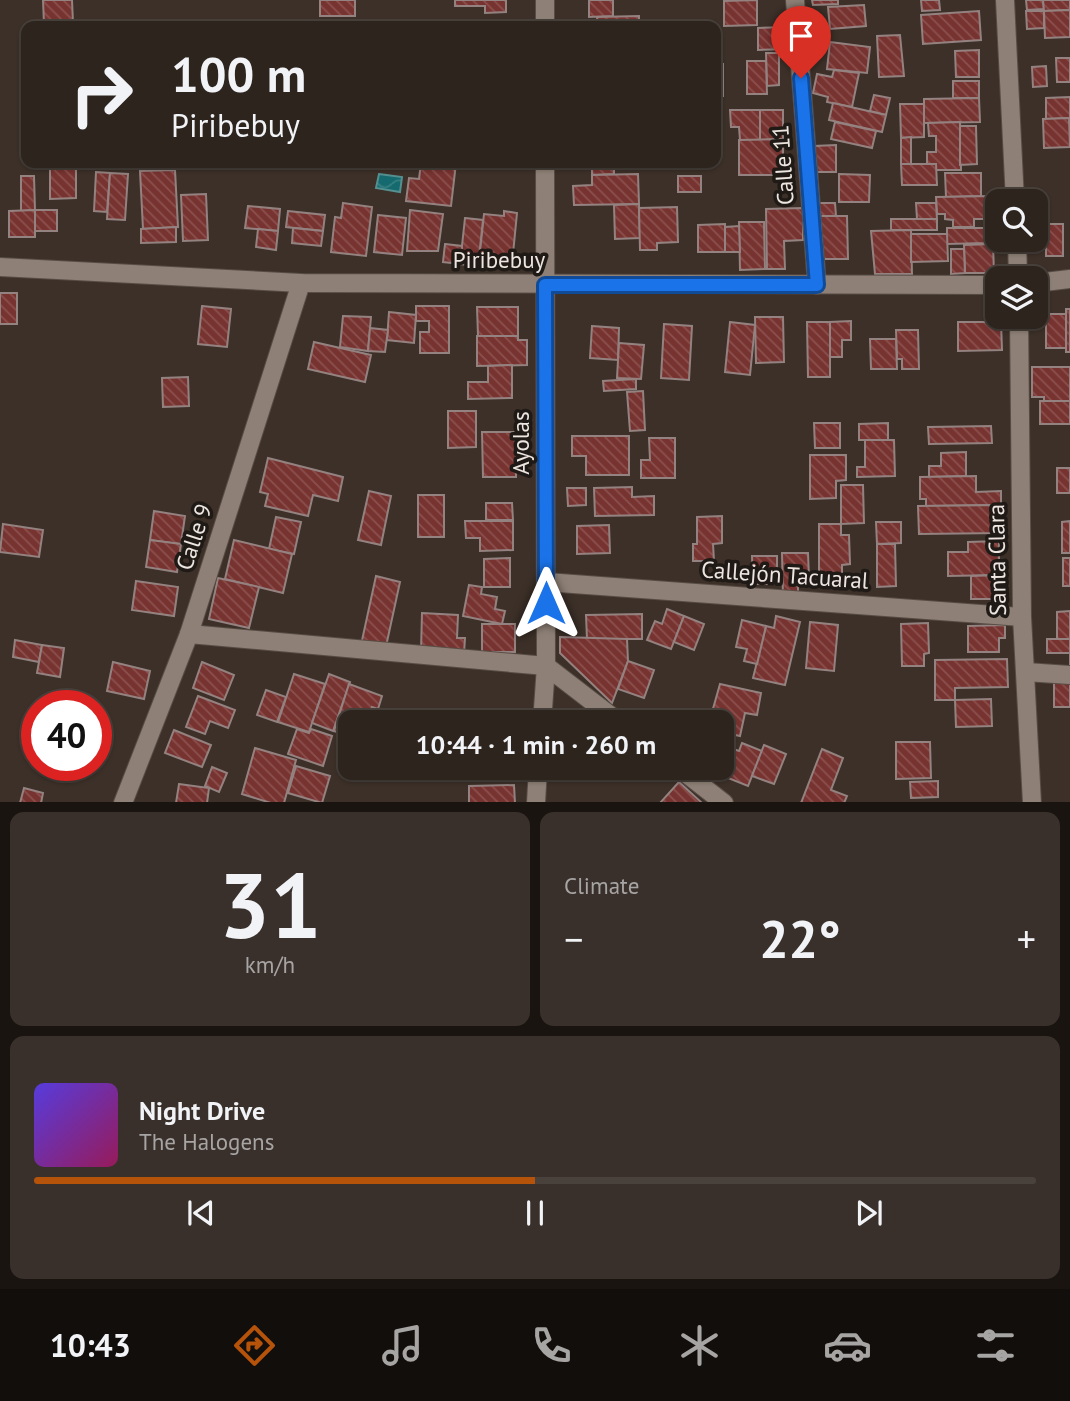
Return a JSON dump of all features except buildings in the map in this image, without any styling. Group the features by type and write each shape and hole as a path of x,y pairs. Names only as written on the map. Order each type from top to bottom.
{"street":[{"path":"545,0 545,21"},
{"name":"Calle 11","path":"795,0 817,285"},
{"path":"1005,0 1014,189"},
{"name":"Ayolas","path":"543,710 546,666 545,168"},
{"name":"Piribebuy","path":"0,267 301,283 985,285"},
{"path":"1048,282 1070,279"},
{"name":"Calle 9","path":"123,802 189,634 301,283"},
{"name":"Santa Clara","path":"1019,329 1022,617 1032,802"},
{"name":"Callejón Tacuaral","path":"546,582 1022,617"},
{"path":"189,634 546,666 603,710"},
{"path":"1026,672 1070,676"},
{"path":"536,802 537,780"},
{"path":"694,780 723,802"}],"water":[{"path":"379,174 402,177 400,192 376,188"}],"route":[{"path":"546,603 545,285 817,285 801,78"}]}
